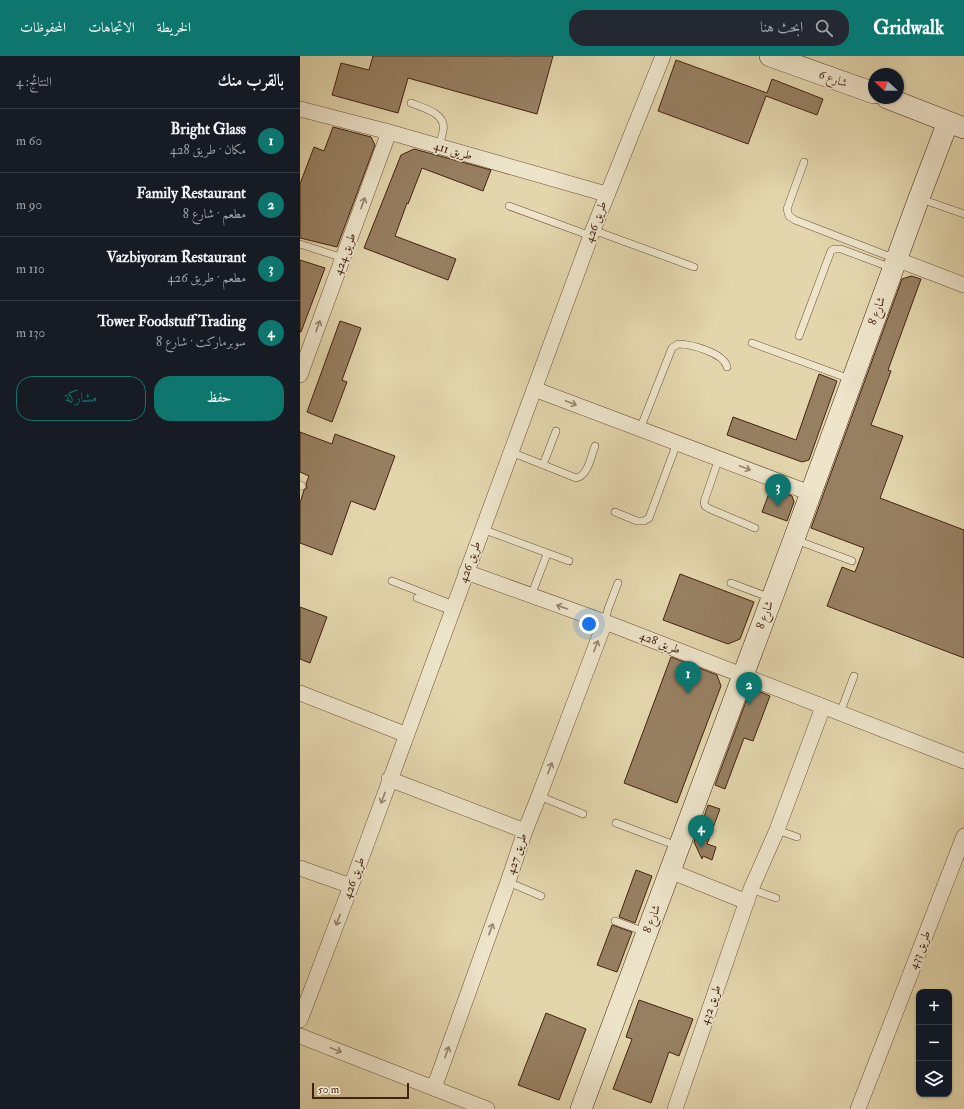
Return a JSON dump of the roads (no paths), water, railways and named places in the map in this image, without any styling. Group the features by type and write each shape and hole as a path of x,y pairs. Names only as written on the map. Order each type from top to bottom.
{"street":[{"name":"طريق 426","path":"300,1020 351,886 389,779 606,194 663,56"},
{"name":"شارع 6","path":"779,58 868,91"},
{"path":"902,104 956,125"},
{"name":"طريق 411","path":"300,109 389,132 606,194"},
{"name":"شارع 8","path":"581,1109 794,539 894,263 919,198 956,125"},
{"name":"طريق 424","path":"300,374 389,132"},
{"path":"894,263 964,286"},
{"path":"534,389 810,492"},
{"name":"طريق 428","path":"466,572 605,622 964,761"},
{"name":"طريق 427","path":"434,1088 508,882 524,831 539,796 605,622"},
{"path":"300,694 406,735"},
{"name":"طريق 432","path":"676,1109 750,895 777,830 823,707"},
{"path":"389,779 524,831"},
{"name":"طريق 433","path":"858,1109 964,836"},
{"path":"300,868 351,886"},
{"path":"670,871 750,895"},
{"path":"300,1036 487,1109"}],"lane":[{"path":"410,103 434,113 441,119 443,131 439,147"},
{"path":"804,162 788,209 789,216 894,263"},
{"path":"919,198 964,214"},
{"path":"509,206 694,267"},
{"path":"300,244 343,258"},
{"path":"799,336 831,251 834,249 841,249 894,263"},
{"path":"752,343 852,380"},
{"path":"640,429 672,348 678,344 692,345 719,356 725,361 727,367"},
{"path":"543,465 556,431"},
{"path":"615,512 637,521 644,522 649,518 677,443"},
{"path":"511,452 572,477 579,477 585,471 595,446"},
{"path":"719,458 704,502 705,506 755,528"},
{"path":"482,529 569,562"},
{"path":"794,539 852,561"},
{"path":"531,596 547,554"},
{"path":"392,581 453,608"},
{"path":"605,622 608,609 618,583"},
{"path":"731,583 771,598"},
{"path":"417,598 453,608"},
{"path":"840,714 854,676"},
{"path":"539,796 583,814"},
{"path":"616,823 679,847"},
{"path":"777,830 797,837"},
{"path":"508,882 541,896"},
{"path":"750,895 775,900"},
{"path":"615,921 646,932"}],"place":[{"name":"Vazbiyoram Restaurant","path":"778,507"},
{"name":"Bright Glass","path":"688,694"},
{"name":"Family Restaurant","path":"749,705"},
{"name":"Tower Foodstuff Trading","path":"701,848"}]}
